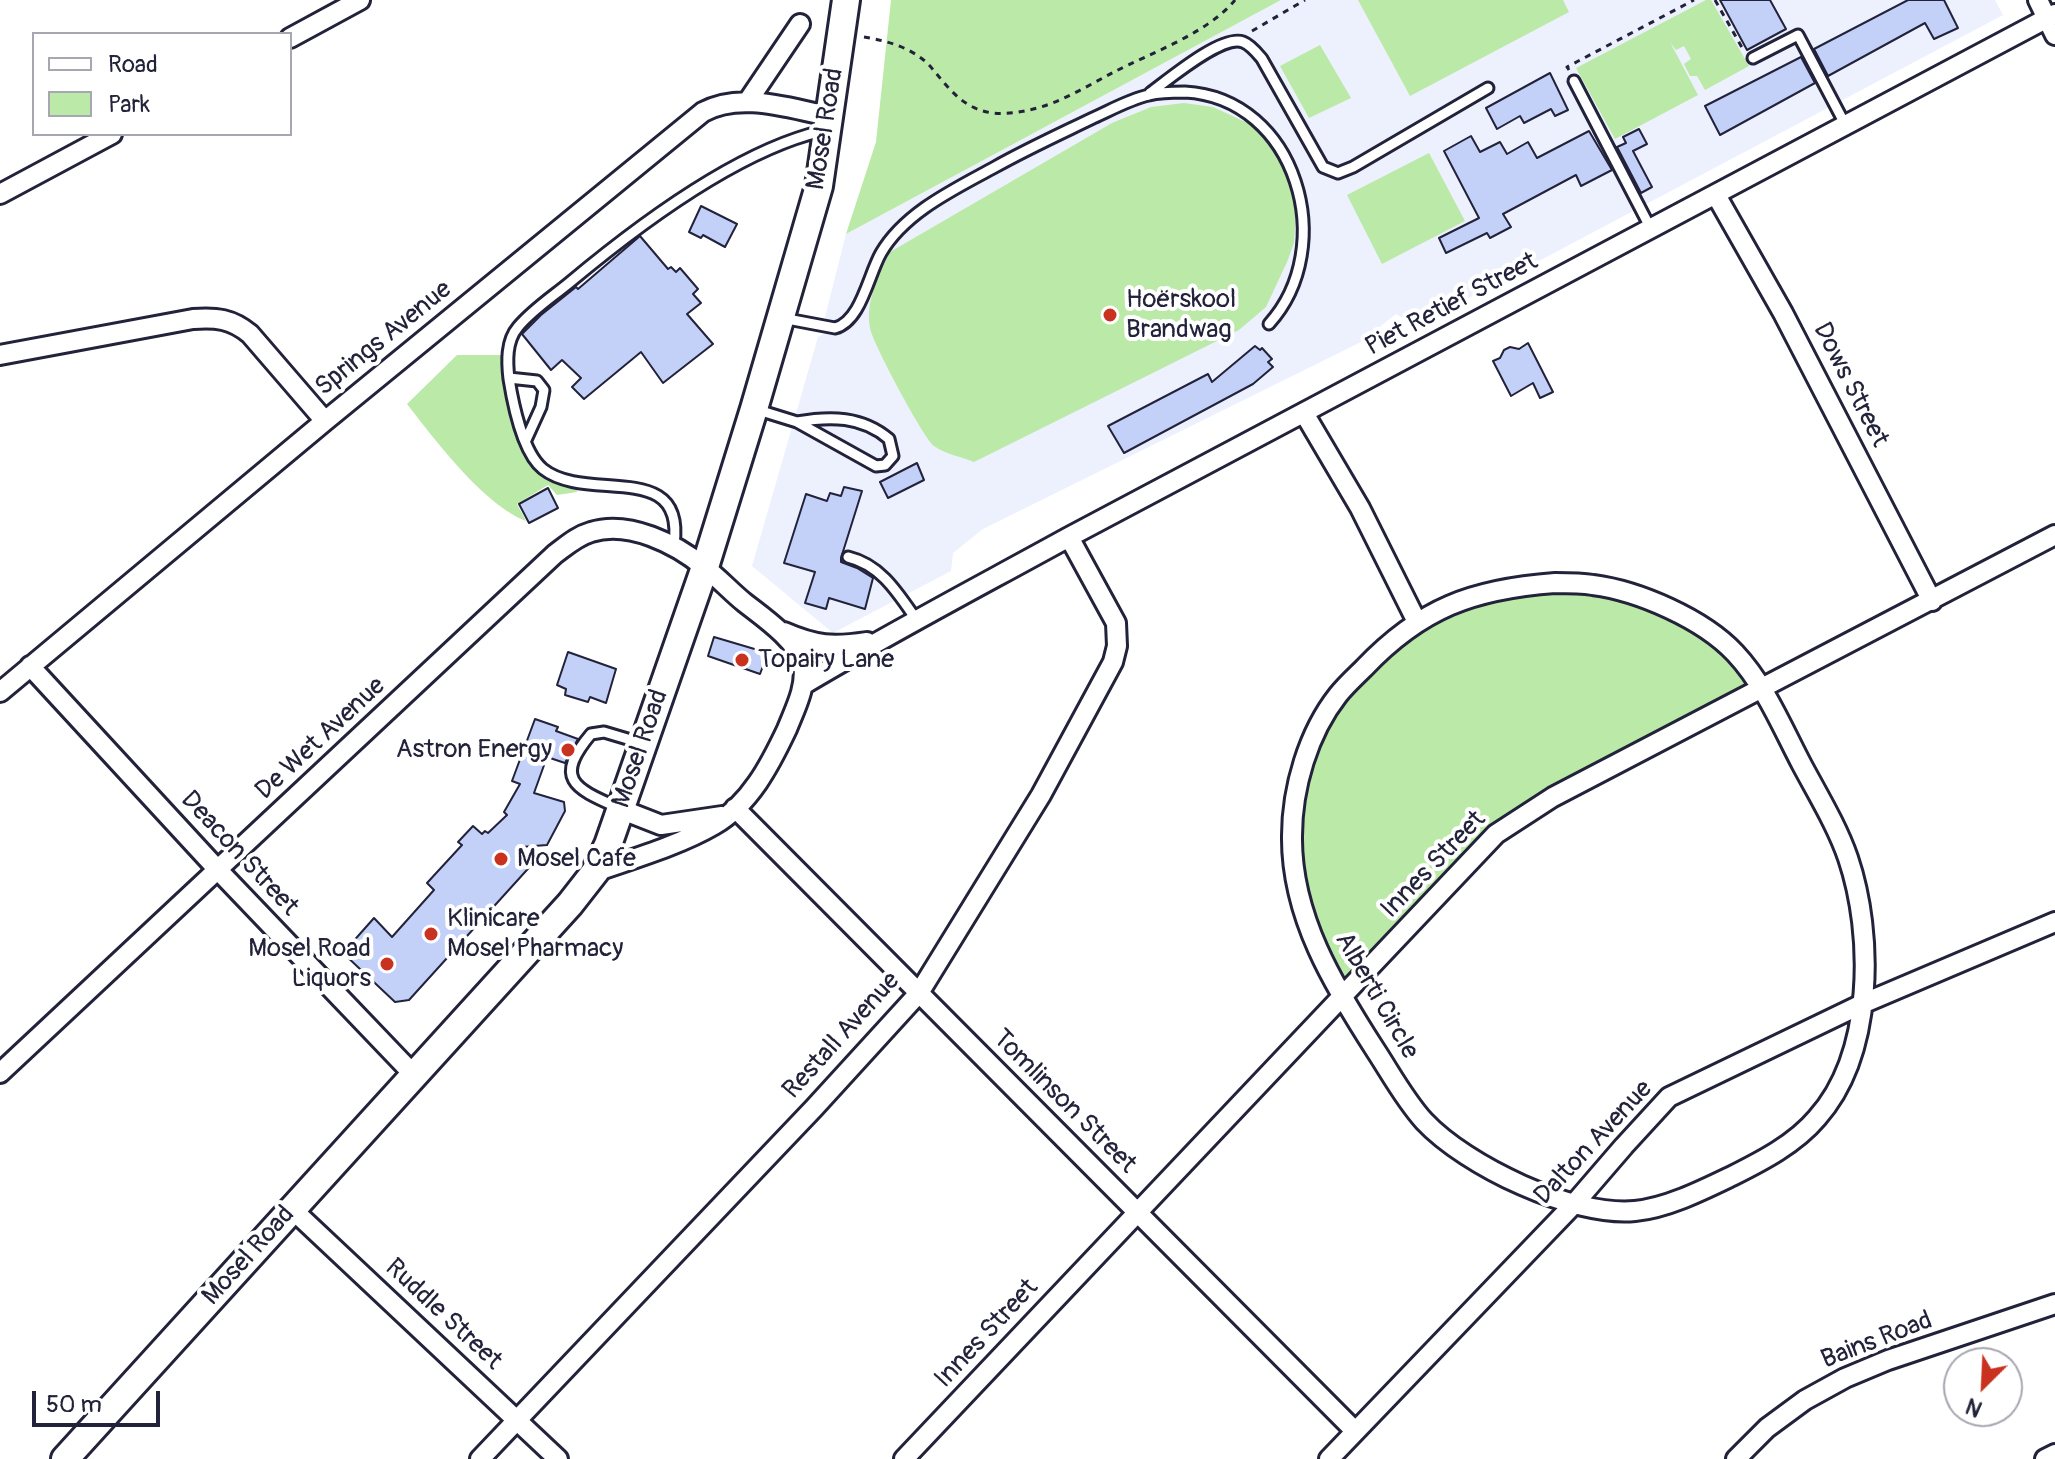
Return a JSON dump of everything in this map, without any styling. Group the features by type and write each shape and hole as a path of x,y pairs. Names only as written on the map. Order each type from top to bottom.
{"street":[{"path":"292,37 360,0"},
{"name":"Mosel Road","path":"65,1459 559,916 595,872 644,744 705,567 809,227 830,123 846,0"},
{"path":"2038,0 2052,22"},
{"name":"Piet Retief Street","path":"803,685 1069,537 1846,126 2052,22"},
{"path":"748,101 800,24"},
{"name":"Springs Avenue","path":"0,692 703,112 727,102 748,101 830,123"},
{"path":"0,194 108,136"},
{"name":"Dows Street","path":"1716,195 1783,313 1932,601"},
{"path":"0,355 193,319 224,319 238,324 250,334 325,421"},
{"path":"1304,413 1360,508 1417,622"},
{"name":"De Wet Avenue","path":"0,1073 555,554 574,540 592,532 614,529 674,545 705,567"},
{"name":"Innes Street","path":"904,1459 1496,834 1553,797 2055,535"},
{"name":"Restall Avenue","path":"480,1459 814,1108 919,993 1041,795 1113,662 1117,646 1116,623 1069,537"},
{"name":"Piet Retief Street","path":"705,567 778,629 798,653 803,664 803,685"},
{"name":"Alberti Circle","path":"1555,583 1595,585 1632,595 1687,617 1733,651 1762,690 1847,855 1861,911 1862,1004 1859,1032 1837,1088 1818,1118 1795,1139 1761,1161 1719,1182 1638,1211 1609,1211 1574,1204 1514,1182 1441,1136 1410,1103 1342,998 1311,937 1300,895 1292,837 1296,794 1307,754 1337,696 1388,642 1417,622 1457,600 1489,591 1555,583"},
{"name":"Piet Retief Street","path":"778,629 823,646 881,639"},
{"name":"Deacon Street","path":"30,666 218,870 413,1074"},
{"path":"595,872 714,825 730,812 763,777 788,726 803,685"},
{"path":"620,809 661,825 730,812"},
{"name":"Tomlinson Street","path":"730,812 919,993 1355,1431"},
{"name":"Dalton Avenue","path":"1329,1459 1574,1204 1672,1095 1862,1004 2055,922"},
{"name":"Ruddle Street","path":"292,1209 558,1459"},
{"name":"Bains Road","path":"1736,1459 1767,1428 1792,1409 1845,1378 1888,1360 2055,1304"},
{"path":"2045,1459 2055,1454"}],"lane":[{"path":"1753,58 1798,35 1846,126"},
{"path":"782,318 835,328 844,326 854,315 881,253 912,218 998,165 1147,95 1223,43 1243,42 1255,50 1318,159 1332,172 1353,167 1488,88"},
{"path":"1574,81 1651,229"},
{"path":"1147,95 1185,92 1222,100 1261,123 1291,169 1305,226 1303,246 1300,266 1290,289 1279,312 1269,324"},
{"path":"674,545 677,524 670,507 659,496 615,485 562,478 540,466 530,452 514,406 509,378 510,344 518,326 636,229 703,186 766,151 830,123"},
{"path":"509,378 537,381 544,390 541,407 526,440"},
{"path":"754,409 797,422 876,466 885,465 893,456 889,439 862,424 837,417 797,422"},
{"path":"848,557 865,563 881,575 918,622"},
{"path":"620,809 591,796 576,785 570,770 584,743 596,732 644,744"}],"path":[{"path":"840,33 908,49 972,107 996,114 1009,114 1032,110 1070,94 1201,27 1235,0"},
{"path":"1223,43 1266,24 1305,0"},
{"path":"1574,81 1567,67 1694,0"},
{"path":"1715,0 1737,41 1753,58"}],"shaded area":[{"name":"Hoërskool Brandwag","path":"1281,0 1995,0 2003,15 1420,324 1396,314 1373,332 1362,336 1361,342 983,529 953,553 951,571 833,633 752,566 818,337 825,333 828,323 825,317 846,234"}],"green space":[{"path":"891,0 1281,0 846,234 876,142"},
{"path":"1358,0 1563,0 1569,12 1410,96"},
{"path":"1711,0 1749,66 1705,90 1697,76 1690,76 1684,64 1691,59 1684,46 1676,50 1670,42 1698,95 1615,139 1576,68"},
{"path":"1320,45 1351,98 1309,118 1280,66"},
{"path":"1184,103 1213,107 1252,125 1278,156 1297,196 1294,243 1266,307 1239,330 974,462 934,446 899,390 870,328 871,298 890,252 1112,123 1151,107"},
{"path":"1429,153 1465,221 1382,264 1347,195"},
{"path":"457,355 503,355 504,386 510,418 522,448 541,472 576,486 577,492 557,495 548,485 517,504 526,521 494,501 446,453 407,404"},
{"path":"1615,588 1737,648 1771,681 1514,813 1342,993 1312,922 1294,836 1299,755 1337,696 1454,597"}],"building":[{"path":"1720,0 1770,0 1786,29 1747,50"},
{"path":"1908,0 1944,0 1958,28 1934,39 1925,23 1828,76 1814,49"},
{"path":"1801,57 1815,83 1720,135 1705,106"},
{"path":"1550,73 1568,110 1555,116 1551,109 1524,123 1520,116 1497,129 1486,108"},
{"path":"1639,129 1647,144 1633,151 1652,187 1641,193 1617,147 1626,143 1623,137"},
{"path":"1589,131 1612,170 1581,186 1576,175 1503,214 1511,227 1490,238 1487,233 1446,253 1439,238 1479,218 1444,151 1471,136 1480,152 1500,142 1507,154 1528,142 1537,158"},
{"path":"701,206 737,224 725,247 703,235 701,238 689,232"},
{"path":"640,236 668,269 671,267 676,272 680,268 698,289 693,294 701,303 687,314 713,344 663,383 641,352 584,399 572,387 581,378 562,360 551,370 522,334 541,315 576,287 578,289"},
{"path":"1528,343 1553,392 1540,398 1533,383 1511,396 1493,361 1500,358 1504,350 1510,347 1519,349"},
{"path":"1255,346 1260,350 1262,348 1272,359 1268,362 1273,367 1253,384 1124,453 1108,426 1208,374 1212,382"},
{"path":"917,463 924,480 888,498 880,482"},
{"path":"844,487 862,491 841,562 873,578 865,609 829,598 826,609 805,603 815,572 784,563 806,494 827,501 830,493 841,496"},
{"path":"548,488 558,508 529,523 519,504"},
{"name":"Topairy Lane","path":"714,637 768,653 760,674 708,656"},
{"path":"568,652 616,669 606,703 590,697 588,702 565,695 566,689 557,685"},
{"path":"535,719 558,727 556,731 578,739 565,763 547,757 534,793 564,802 565,811 547,845 521,847 535,861 409,1000 395,1002 343,953 374,918 392,937 434,890 427,883 462,845 458,842 473,826 482,834 485,831 488,833 507,815 504,812 520,784 512,781"}],"place":[{"name":"Hoërskool Brandwag","path":"1110,315"},
{"name":"Topairy Lane","path":"742,660"},
{"name":"Astron Energy","path":"568,750"},
{"name":"Mosel Cafe","path":"501,859"},
{"name":"Klinicare Mosel Pharmacy","path":"431,934"},
{"name":"Mosel Road Liquors","path":"387,964"}]}
